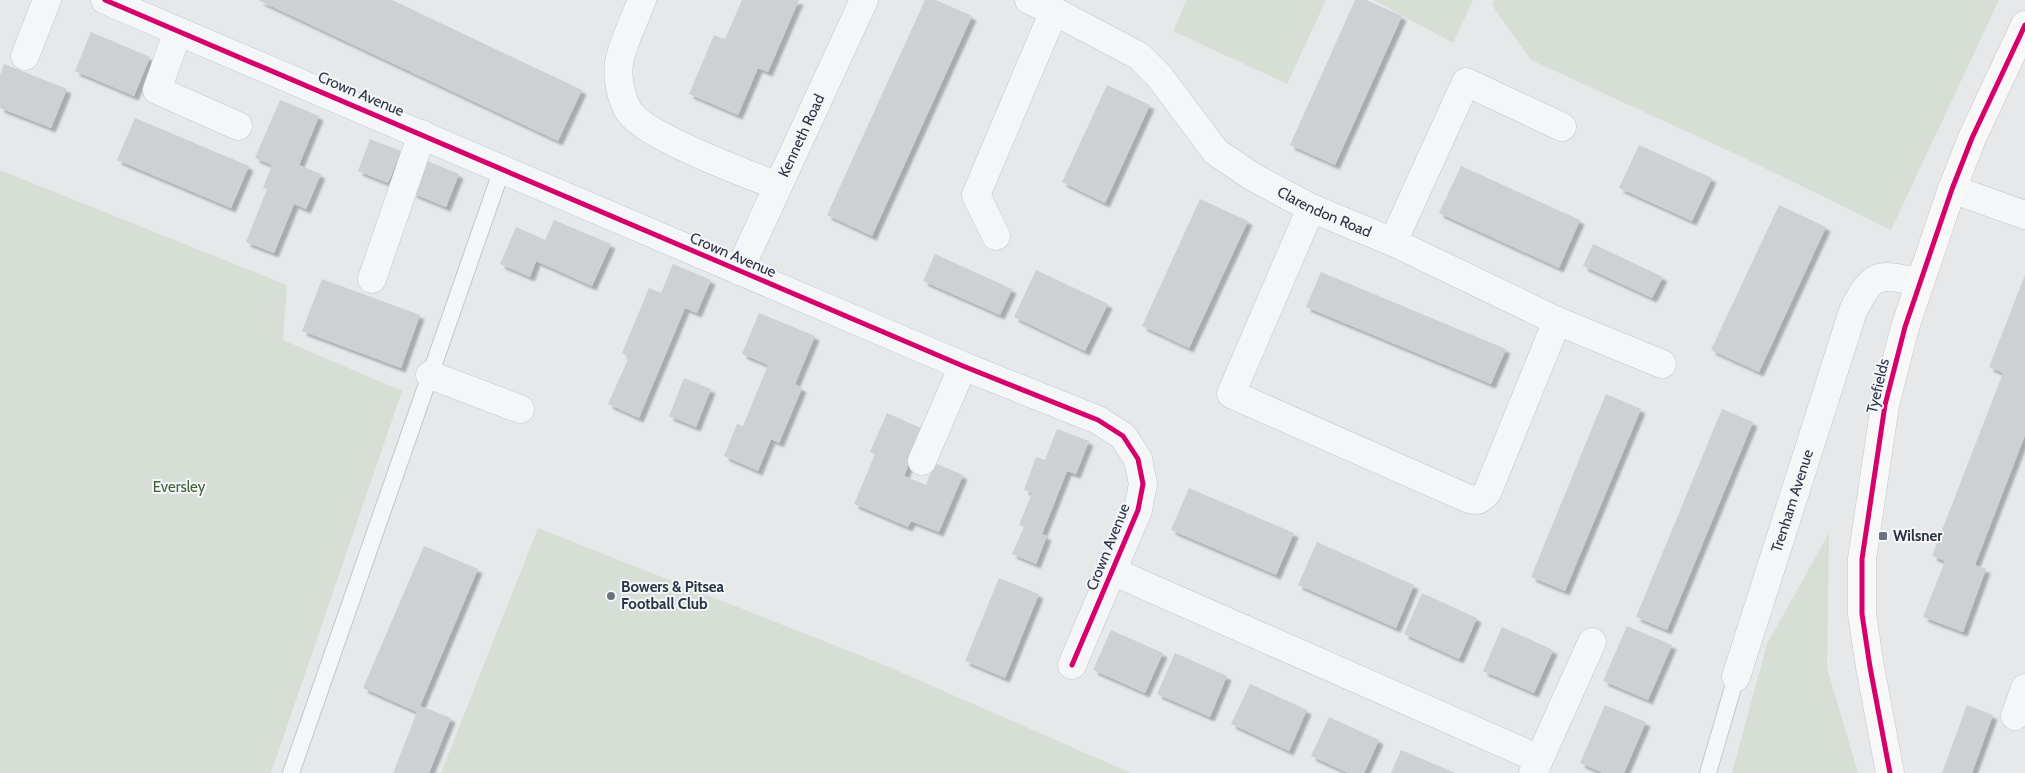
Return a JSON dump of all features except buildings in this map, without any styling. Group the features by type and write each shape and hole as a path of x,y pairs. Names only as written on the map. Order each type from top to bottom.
{"street":[{"path":"24,56 47,0"},
{"name":"Crown Avenue","path":"105,0 963,366 1098,420 1123,436 1138,459 1143,484 1138,510 1072,665"},
{"path":"642,0 620,59 620,86 628,111 652,131 727,166 778,186"},
{"name":"Kenneth Road","path":"739,271 864,0"},
{"name":"Clarendon Road","path":"1029,0 1054,11 1139,56 1159,76 1216,152 1253,177 1311,208 1392,242 1557,321 1662,364"},
{"path":"996,236 976,195 1054,11"},
{"name":"Tyefields","path":"1890,773 1862,614 1862,559 1885,405 1905,327 1952,189 1972,138 2025,25"},
{"path":"178,30 157,90 238,126"},
{"path":"1392,242 1466,82 1562,127"},
{"path":"372,279 422,134"},
{"path":"1952,189 2025,215"},
{"path":"1311,208 1231,394 1469,499 1478,500 1487,493 1557,321"},
{"name":"Trenham Avenue","path":"1736,677 1853,311 1864,288 1874,278 1891,276 1920,283"},
{"path":"922,461 963,366"},
{"path":"430,376 520,409"},
{"path":"1112,571 1536,766 1592,642"},
{"path":"2015,716 2025,688"}],"lane":[{"path":"291,773 502,169"},
{"name":"Trenham Avenue","path":"1708,773 1736,677"}],"green space":[{"path":"1187,0 1326,0 1287,84 1173,31"},
{"path":"1374,0 1473,0 1453,43"},
{"path":"1494,0 1999,0 1891,230 1738,155 1531,60 1492,5"},
{"name":"Eversley","path":"0,170 287,285 283,340 402,391 271,773 0,773"},
{"name":"Bowers & Pitsea Football Club","path":"538,528 884,665 1131,773 441,773"},
{"path":"1829,533 1827,668 1858,773 1732,773 1767,644"}],"cycle path":[{"path":"105,0 963,366 1098,420 1123,436 1138,459 1143,484 1138,510 1072,665"},
{"path":"1890,773 1862,614 1862,559 1885,405 1905,327 1952,189 1972,138 2025,25"}],"place":[{"name":"Wilsner","path":"1883,536"},
{"name":"Bowers & Pitsea Football Club","path":"611,596"}]}
